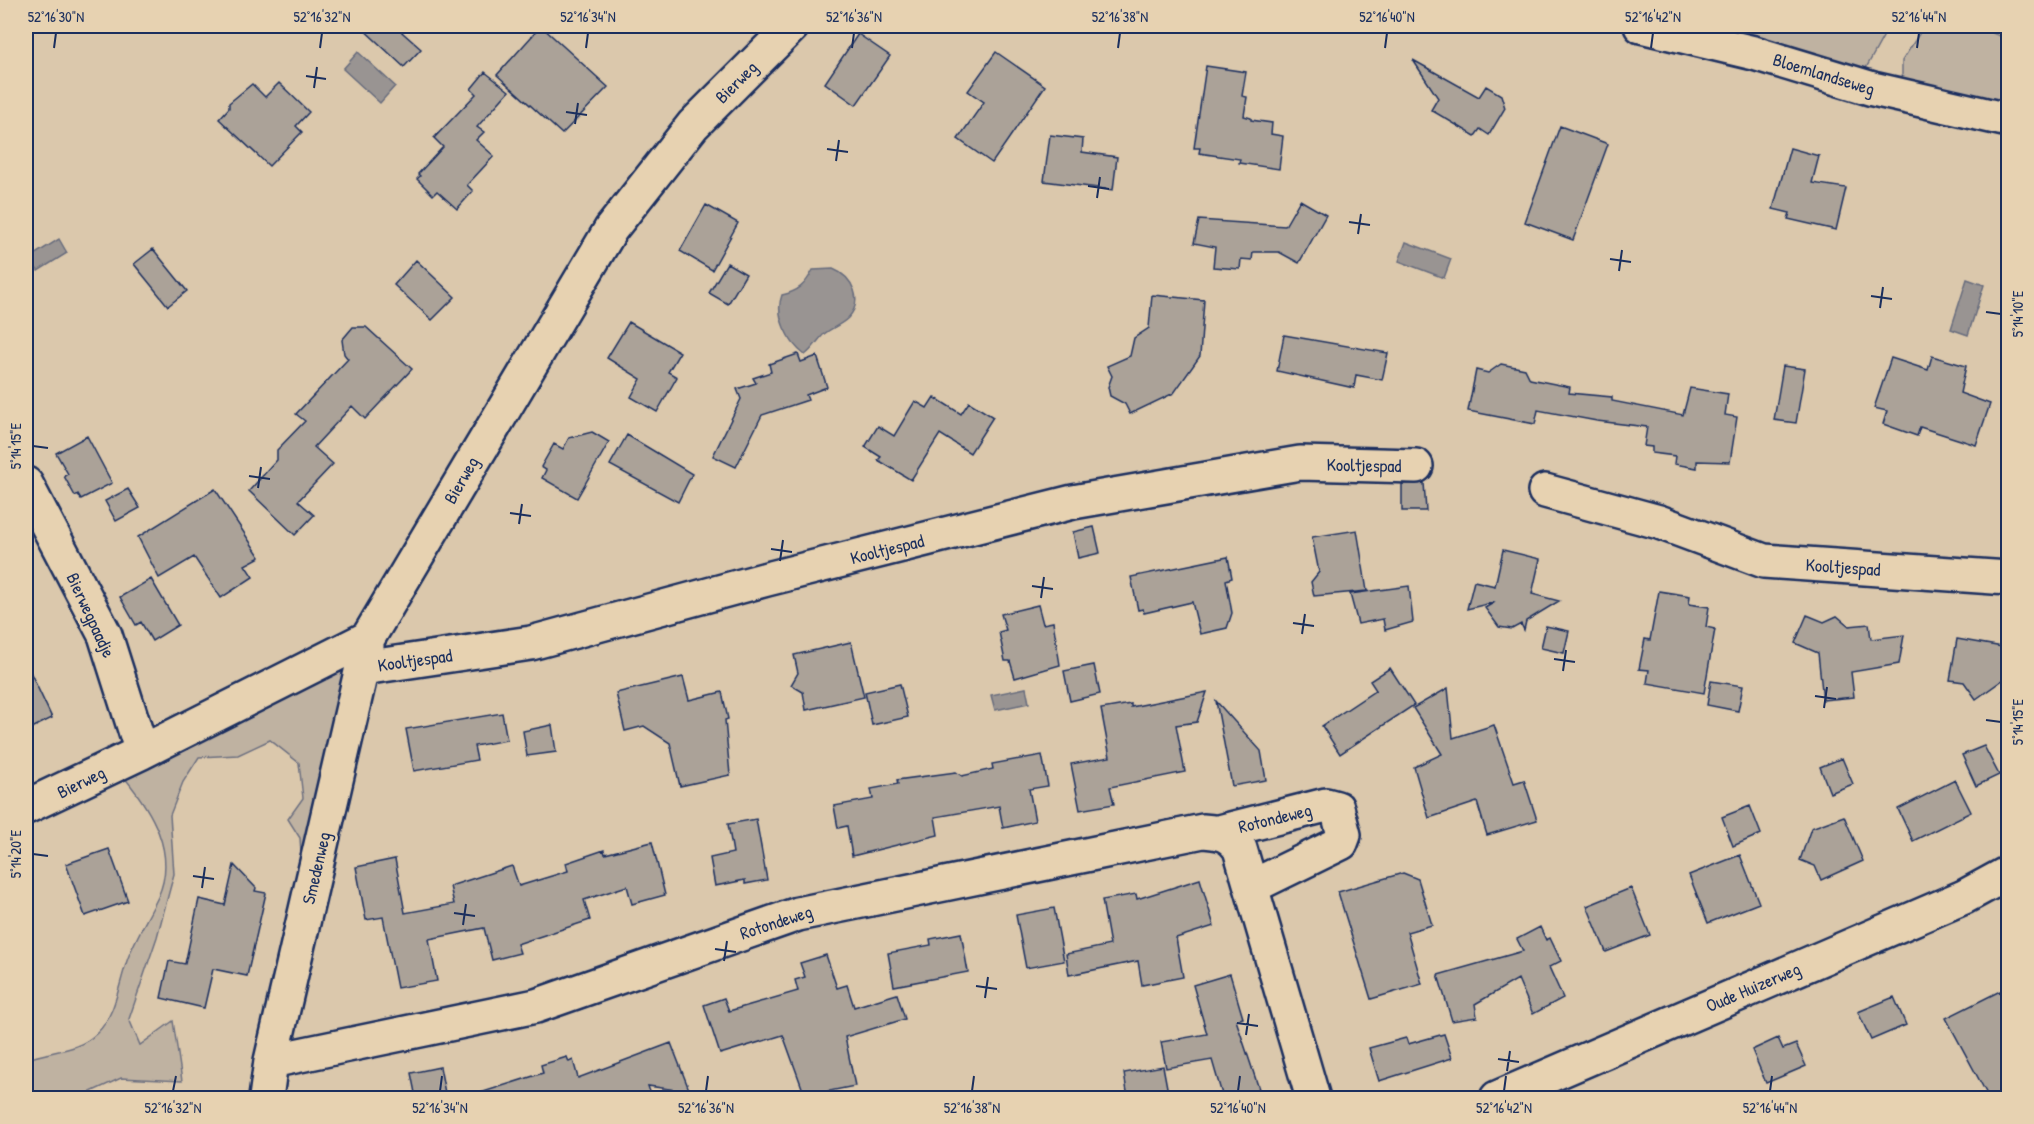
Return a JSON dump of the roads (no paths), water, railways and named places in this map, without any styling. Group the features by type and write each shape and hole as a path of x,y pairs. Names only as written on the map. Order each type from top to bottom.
{"street":[{"name":"Bierweg","path":"26,807 142,752 366,653 611,229 693,124 792,26"},
{"name":"Bloemlandseweg","path":"1641,26 1754,53 1873,89 2008,120"},
{"name":"Kooltjespad","path":"366,653 531,643 767,579 1073,502 1300,463 1416,466"},
{"name":"Bierwegpaadje","path":"26,484 105,635 142,752"},
{"name":"Kooltjespad","path":"1545,491 1659,522 1764,561 2008,578"},
{"name":"Smedenweg","path":"266,1098 271,1061 366,653"},
{"name":"Rotondeweg","path":"271,1061 536,1006 798,914 1203,831 1219,832 1326,805 1337,808 1344,835 1341,843 1251,887"},
{"name":"Rotondeweg","path":"1219,832 1233,838 1239,849 1313,1098"},
{"name":"Oude Huizerweg","path":"1497,1098 1964,897 2008,873"}]}
